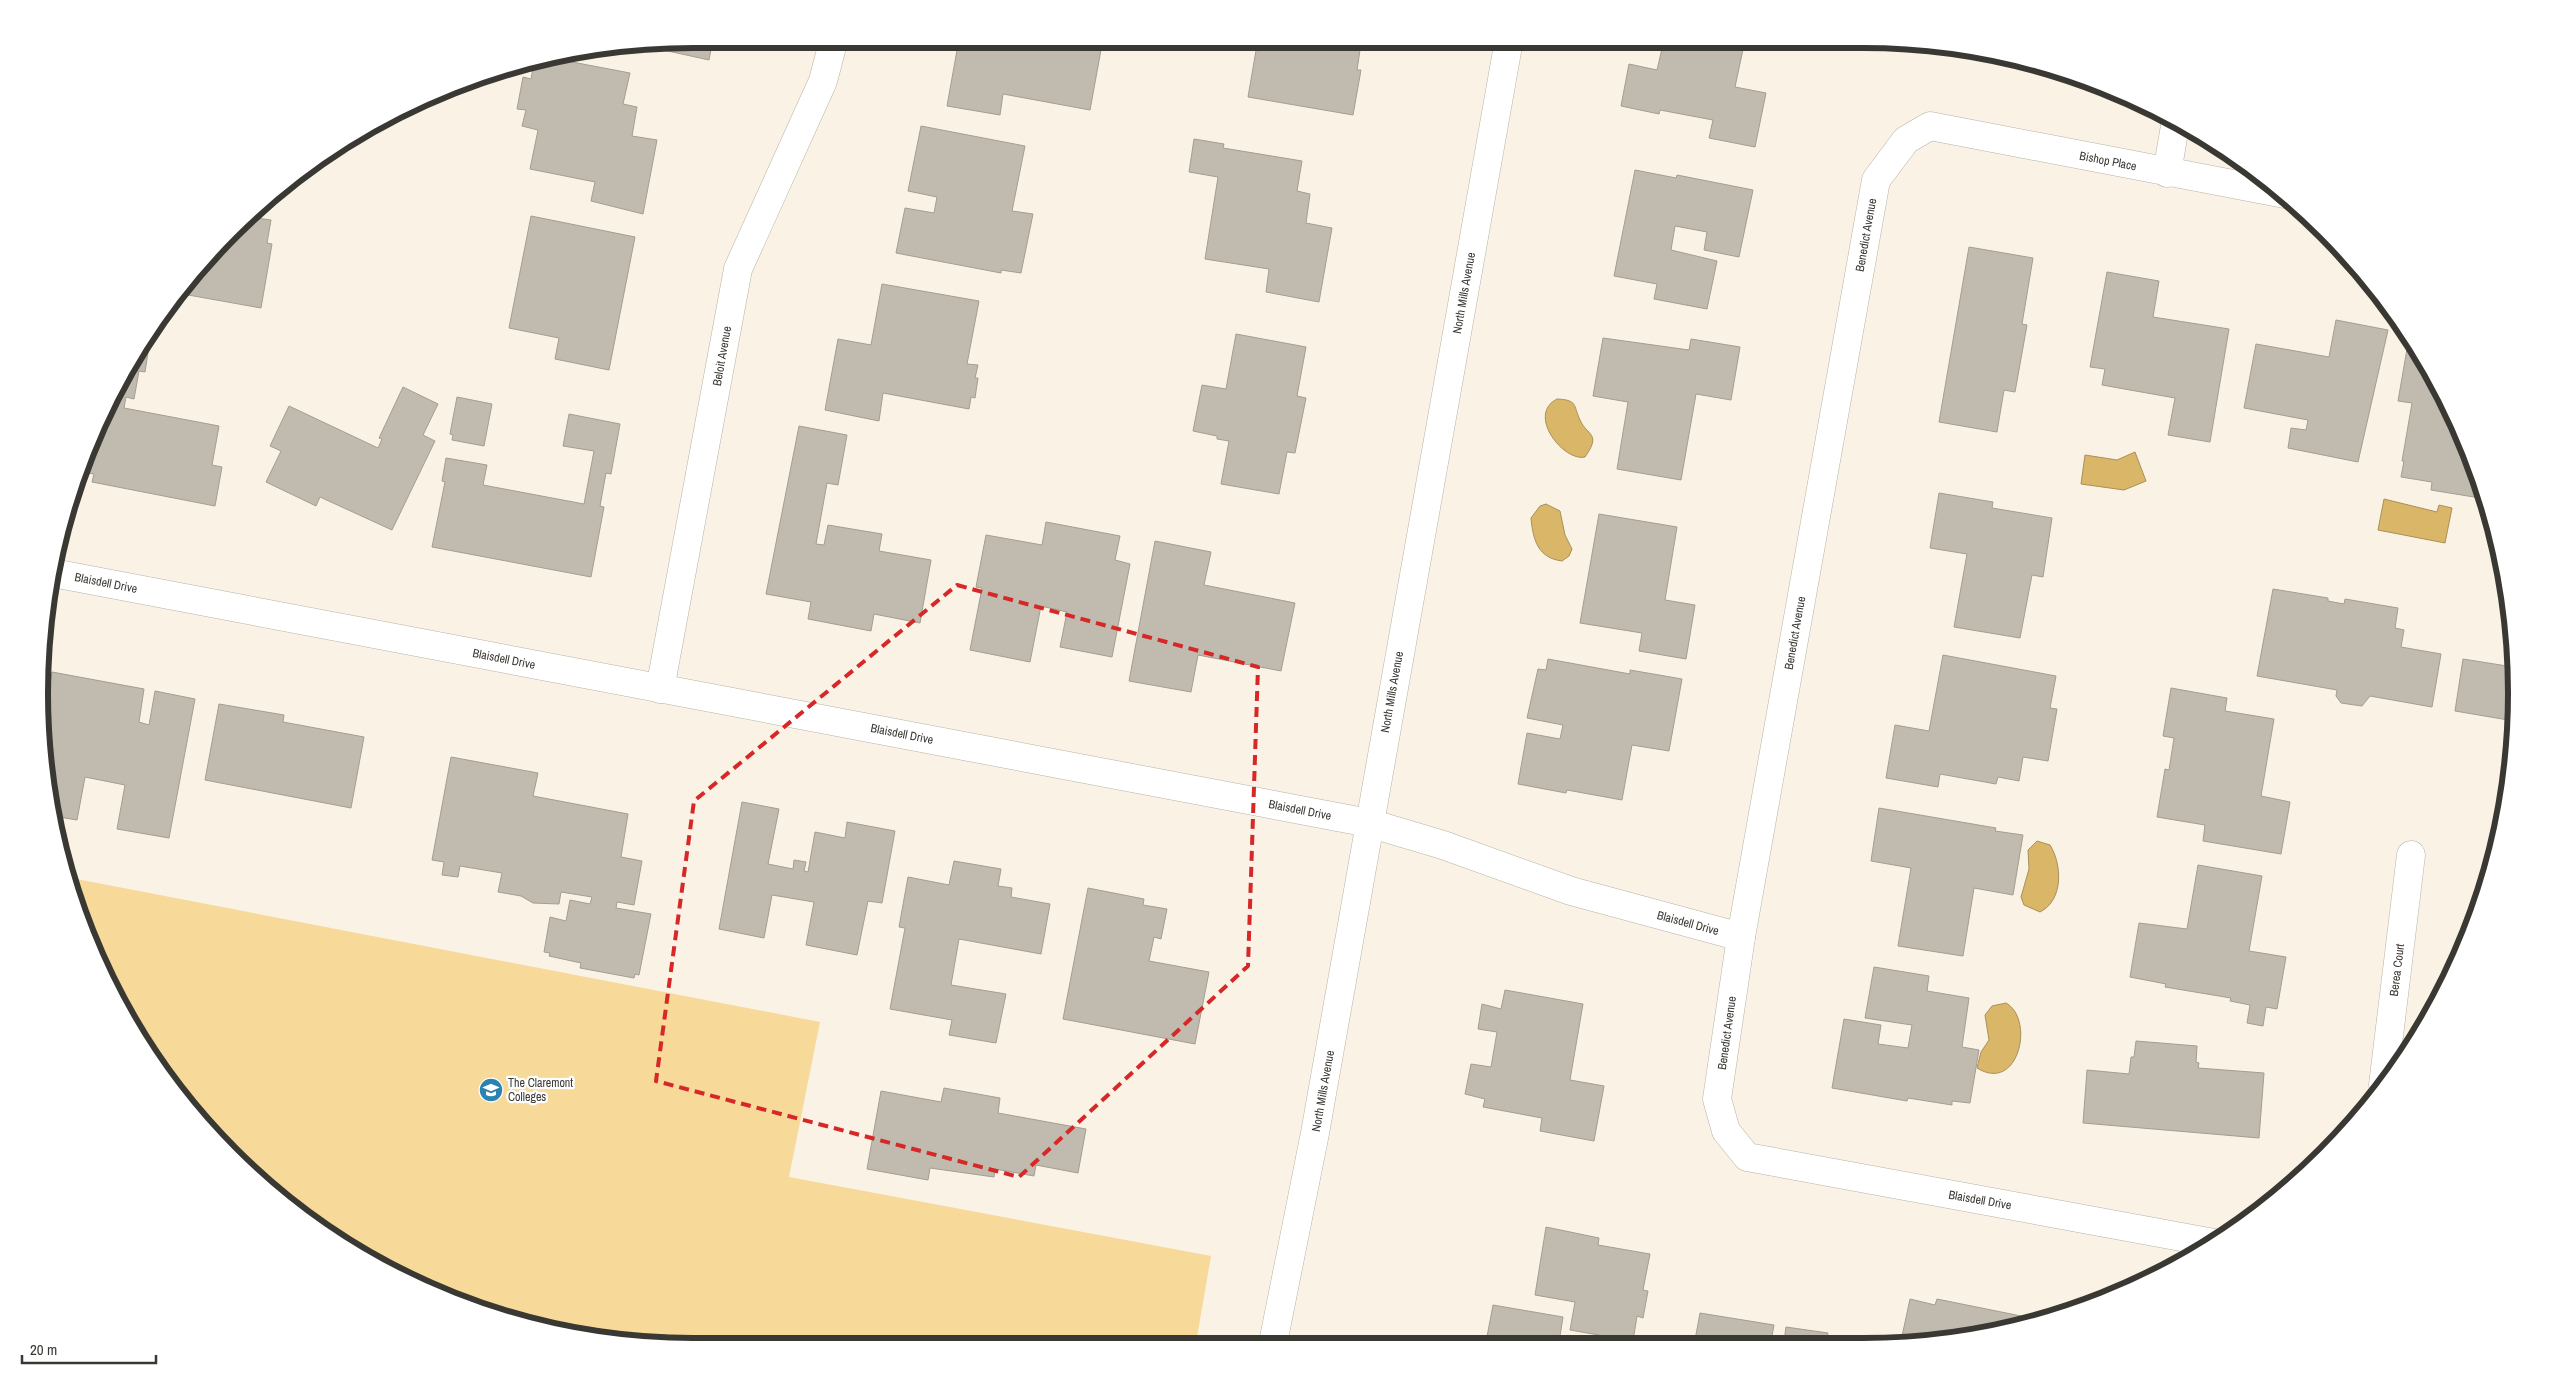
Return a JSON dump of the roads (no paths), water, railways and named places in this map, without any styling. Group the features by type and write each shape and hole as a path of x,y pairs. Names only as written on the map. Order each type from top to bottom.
{"street":[{"name":"Beloit Avenue","path":"660,689 738,269 823,80 832,48"},
{"name":"North Mills Avenue","path":"1274,1338 1316,1133 1369,823 1508,48"},
{"name":"Bishop Place","path":"1930,126 2268,191"},
{"name":"Benedict Avenue","path":"1747,1157 1726,1131 1717,1100 1741,937 1876,180 1906,140 1930,126"},
{"path":"2167,172 2175,128"},
{"name":"Blaisdell Drive","path":"59,574 1369,823 1443,845 1570,891 1741,937"},
{"name":"Berea Court","path":"2385,1072 2411,855"},
{"name":"Blaisdell Drive","path":"1747,1157 2203,1241"}],"place":[{"name":"The Claremont Colleges","path":"491,1090"}]}
